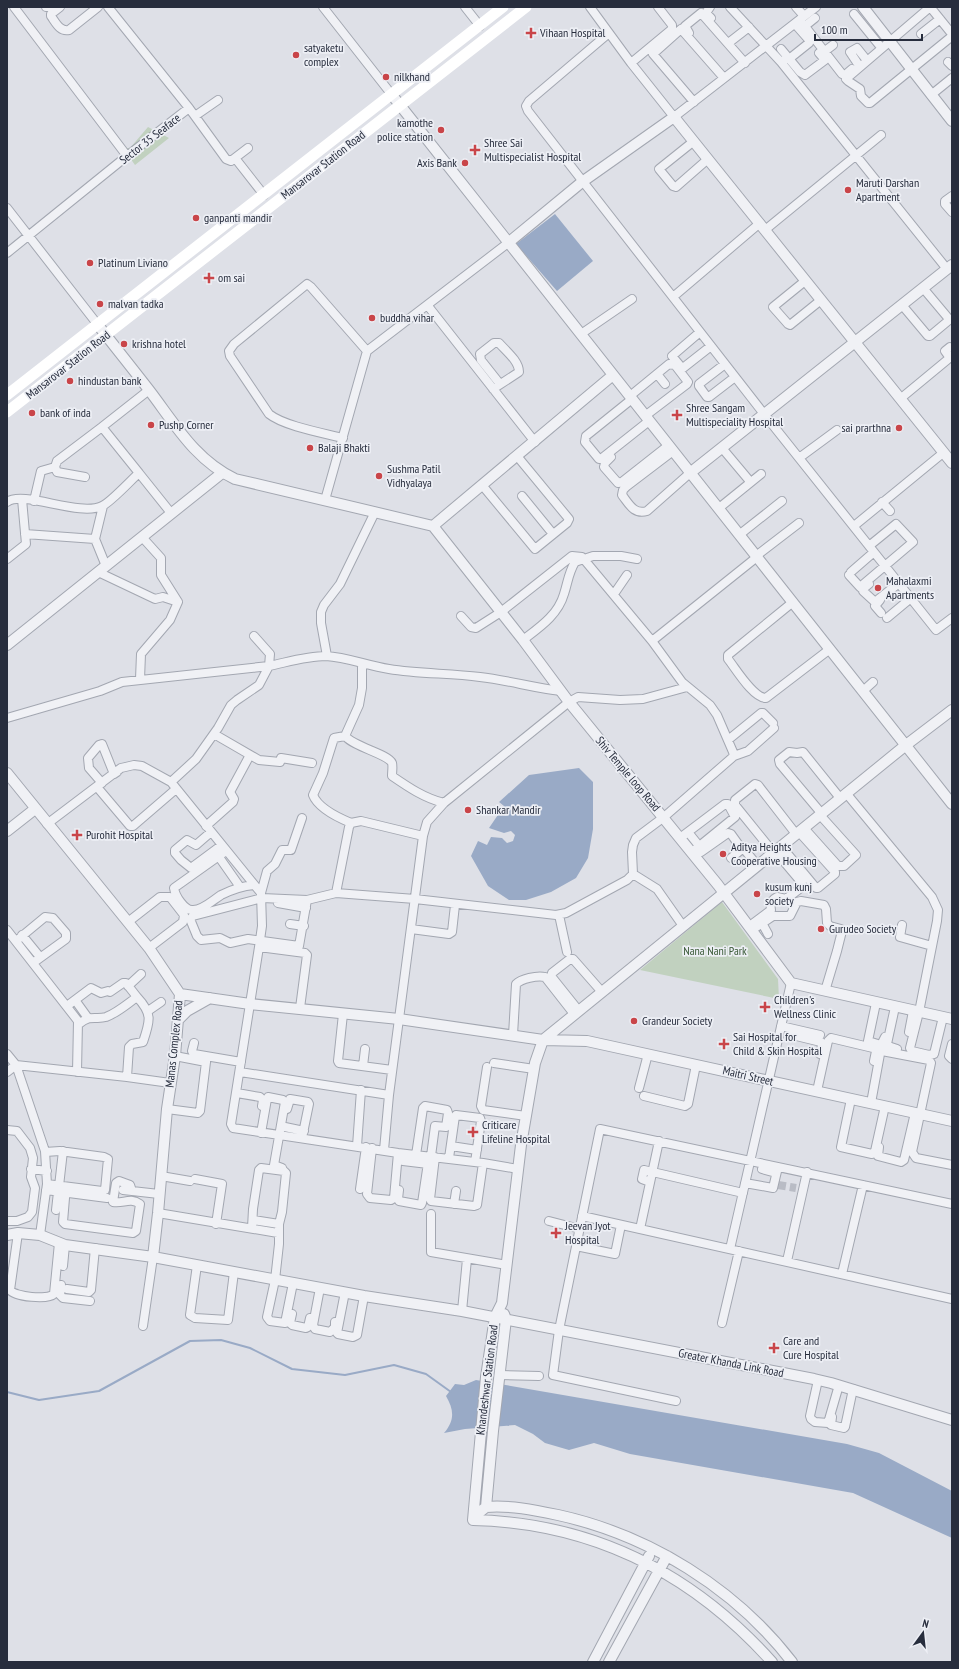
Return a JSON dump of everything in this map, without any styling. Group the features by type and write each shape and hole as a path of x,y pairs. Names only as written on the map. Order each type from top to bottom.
{"main road":[{"name":"Mansarovar Station Road","path":"7,395 503,7"},
{"name":"Mansarovar Station Road","path":"7,412 526,7"},
{"path":"254,203 262,213"}],"street":[{"path":"14,7 127,156"},
{"path":"46,7 51,7"},
{"path":"60,7 51,14 51,16 62,30 69,30 96,8"},
{"name":"Sector 35 Seaface","path":"7,253 189,108 108,7"},
{"path":"323,7 952,804"},
{"path":"465,7 480,26"},
{"path":"590,7 631,63 952,463"},
{"path":"631,63 672,29 672,24 658,7"},
{"path":"710,7 706,13 731,41 746,61"},
{"path":"730,7 766,46 800,72 807,74 825,60 812,44"},
{"path":"785,62 809,43 810,40 801,22 796,7"},
{"path":"326,500 367,350 428,306 582,182 674,117 766,46 801,22 816,7"},
{"path":"801,22 842,74 845,74 929,8 931,8 952,34 951,37 870,103 861,96 860,89 848,82 846,78 886,42"},
{"path":"858,24 866,11 886,42 952,121"},
{"path":"725,78 685,28 701,14 746,61"},
{"path":"854,14 858,24 886,42"},
{"path":"801,22 815,18"},
{"path":"921,34 940,19"},
{"path":"731,41 749,27"},
{"path":"694,102 653,54 680,29 725,78"},
{"path":"609,33 529,101 526,106 528,111 711,347 936,630 952,618"},
{"path":"825,51 833,45"},
{"path":"858,64 850,52 857,48 865,58"},
{"path":"671,448 623,490 622,495 635,511 641,513 647,511 690,473 950,267 856,156 785,62 781,49"},
{"path":"931,95 952,78"},
{"path":"195,116 218,100"},
{"path":"189,108 226,159 231,161 248,148"},
{"path":"673,297 762,227 832,176 881,135"},
{"path":"694,141 659,169 673,186 676,187 708,159"},
{"path":"235,158 264,195"},
{"path":"952,196 945,201 945,204 952,212"},
{"path":"7,208 190,444 211,466 235,479 433,526 535,442 613,375"},
{"path":"805,281 773,307 788,324 790,324 821,300"},
{"path":"343,438 286,423 274,418 269,414 230,356 229,351 234,344 307,284 367,350"},
{"path":"902,305 928,336 930,336 949,319 923,288"},
{"path":"581,334 632,299"},
{"path":"428,306 497,386"},
{"path":"700,332 672,356 683,368 711,347"},
{"path":"497,386 519,372 519,367 499,343 494,343 480,354 480,360 497,386 535,442"},
{"path":"686,368 711,347"},
{"path":"900,399 951,357 945,351 950,347 952,348"},
{"path":"648,420 601,459 596,457 585,442 586,436 669,364 675,365 688,382 687,384 605,462 604,467 617,482 622,482 671,448"},
{"path":"725,364 699,384 707,397 735,377"},
{"path":"657,374 665,384"},
{"path":"85,477 57,472 55,467 57,461 149,390"},
{"path":"102,427 171,513"},
{"path":"799,458 837,430"},
{"path":"722,448 748,479"},
{"path":"854,526 943,452"},
{"path":"482,485 534,549 567,523 569,519 517,456"},
{"path":"34,501 41,471 55,467"},
{"path":"7,502 10,500 22,499 90,510 103,506 139,473"},
{"path":"7,645 222,473"},
{"path":"760,473 717,507 748,479 760,473"},
{"path":"522,496 553,534"},
{"path":"7,559 26,544 22,499"},
{"path":"739,534 780,501"},
{"path":"882,502 890,511"},
{"path":"103,506 95,539 102,569 155,599 163,596 178,602"},
{"path":"327,656 321,623 321,612 324,605 340,584 375,512"},
{"path":"886,567 860,587 850,573 870,547 897,521"},
{"path":"652,641 799,522"},
{"path":"870,547 896,524 913,542 863,589 863,591 875,602 899,584"},
{"name":"Shiv Temple loop Road","path":"433,526 523,640 569,702 664,817 636,838 632,852 633,874"},
{"path":"25,534 95,539"},
{"path":"142,537 161,558 161,575 178,602"},
{"path":"461,616 471,627 476,628 501,612 572,556 577,556 584,559 652,641 682,682 710,705 717,715 734,756"},
{"path":"523,640 553,616 564,596 568,573 575,562 593,556 621,556 637,559"},
{"path":"614,594 627,575"},
{"path":"899,584 875,604 875,606 884,616 911,598"},
{"path":"140,679 142,654 170,620 178,602"},
{"path":"793,602 728,655 728,659 754,694 761,698 766,698 830,649"},
{"path":"114,774 102,744 99,745 88,758 89,768 99,785 130,826 133,826 174,786 196,759 214,734 231,705 259,685 269,666 270,654 254,636"},
{"path":"7,718 100,691 122,682 269,666 304,658 327,656 399,671 481,677 534,688 561,691"},
{"path":"345,736 360,705 362,664"},
{"path":"863,691 874,682"},
{"path":"384,1150 388,1095 423,836 427,822 444,803 569,702 578,697 620,700 643,699 687,687"},
{"path":"502,1303 526,1116 534,1069 543,1040 799,831 952,710"},
{"path":"728,740 761,713 763,713 774,726 748,751 734,756 664,817 684,835 724,893 791,983 947,1018 935,1052 932,1055 910,1050 916,1012"},
{"path":"214,734 259,760 280,762 281,758 312,763"},
{"path":"345,736 348,740 388,758 393,764 392,776 433,800 444,803"},
{"path":"345,736 334,738 323,773 313,795 315,800 336,817 351,823 361,821 423,836"},
{"path":"799,831 838,866 844,866 856,854 780,764 779,760 789,752 803,752 936,904 938,916 932,946 916,1012 906,1046 903,1050 888,1046 887,1044 894,1007"},
{"path":"224,848 191,868 175,853 175,850 187,840 196,845 233,802 234,799 230,792 250,755"},
{"path":"47,824 123,767 134,765 142,766 174,786 261,895"},
{"name":"Manas Complex Road","path":"7,773 149,948 180,994 175,1054 167,1109 158,1213 143,1326"},
{"path":"755,784 758,785 799,831 835,872 835,874 816,888 777,850 735,805 735,800 755,784"},
{"path":"684,835 725,804 728,804 735,817 696,852"},
{"path":"7,830 35,809"},
{"path":"302,818 291,850 282,850 279,852 275,864 268,871 261,895 262,926 260,944 231,1124 233,1128 259,1133 303,1135 384,1150 402,1156 449,1158 518,1169"},
{"path":"336,893 351,823"},
{"path":"696,852 728,833 741,848 741,850 731,858"},
{"path":"224,848 219,857 174,888 174,892 187,909 200,909 221,896 240,887 254,885"},
{"path":"744,849 757,865"},
{"path":"750,928 771,910 771,902 774,899 777,897 786,899 802,887 802,883 777,850"},
{"path":"219,857 240,887"},
{"path":"278,903 307,904 336,893 559,915 566,913 627,880 633,874 656,889 683,926"},
{"path":"300,1008 307,955 305,953 260,944 248,939 230,943 220,938 201,940 197,936 190,919 193,916 261,895 307,904"},
{"path":"128,922 160,897 170,897 184,915 183,922 149,948"},
{"path":"750,928 773,916 790,916 797,902 801,901 824,905 826,909 827,923 830,926 842,930 833,956 824,991"},
{"path":"260,944 300,946 307,904"},
{"path":"411,929 449,934 452,932 455,904"},
{"path":"559,915 567,952"},
{"path":"19,938 45,917 49,916 53,918 66,933 66,939 33,962"},
{"path":"762,923 768,934"},
{"path":"290,924 304,926"},
{"path":"902,925 900,937 932,946"},
{"path":"7,930 19,938 40,957"},
{"path":"19,938 33,962 76,1017 79,1024 77,1072"},
{"path":"576,1013 551,976 552,973 570,959 573,959 602,992"},
{"path":"128,986 141,974"},
{"path":"513,1035 516,984 519,981 541,976 545,977 576,1013"},
{"path":"67,1006 92,988 101,993 108,990 110,992 123,983 126,983 148,1011 149,1019 144,1042 132,1044 129,1047 130,1072"},
{"path":"722,1323 745,1183 791,983"},
{"name":"Maitri Street","path":"180,994 250,1004 399,1019 543,1040 587,1041 952,1121"},
{"path":"79,1024 88,1018 105,1017 137,997"},
{"path":"178,1020 187,1011 210,998"},
{"path":"75,1000 88,1018"},
{"path":"148,1011 161,1002"},
{"path":"874,1002 867,1038 870,1042 881,1045 884,1042 894,1007"},
{"path":"845,1038 863,1041 874,1002"},
{"path":"343,1014 339,1063 392,1070"},
{"path":"781,1026 820,1035"},
{"path":"792,1035 819,1041 822,1045 814,1091"},
{"path":"814,1091 828,1041 831,1038 834,1038 875,1049 868,1102"},
{"path":"194,1043 192,1051 194,1054 241,1062"},
{"path":"952,1044 949,1056 952,1059"},
{"path":"362,1066 365,1049"},
{"path":"868,1102 882,1051 927,1059 931,1063 905,1158 901,1162 880,1157 878,1155 887,1106"},
{"path":"7,1054 16,1066 45,1152 47,1187 40,1235"},
{"path":"175,1054 188,1054"},
{"path":"167,1109 198,1113 200,1111 206,1062 175,1054"},
{"path":"639,1088 648,1054"},
{"path":"526,1116 483,1110 481,1106 490,1065 534,1069"},
{"path":"644,1096 685,1106 688,1104 696,1065"},
{"path":"7,1072 16,1066 77,1072 130,1072 170,1083"},
{"path":"240,1072 388,1095"},
{"path":"360,1090 367,1194 370,1198 391,1200 394,1198 402,1156"},
{"path":"236,1093 262,1098 259,1133"},
{"path":"259,1133 268,1097 284,1100 285,1102 274,1166 287,1168"},
{"path":"261,1165 271,1165 290,1099 309,1104 303,1135"},
{"path":"851,1099 841,1147 872,1154 875,1151 887,1106"},
{"path":"402,1156 398,1199 399,1201 421,1205 433,1147 435,1126 446,1127 448,1113 446,1110 425,1106 423,1108 416,1155"},
{"path":"918,1113 912,1149 914,1156 952,1165"},
{"path":"431,1158 431,1201 474,1206 477,1205 479,1162 477,1150 481,1121 480,1118 454,1116 449,1158"},
{"path":"676,1402 553,1375 559,1330 600,1129 750,1161 778,1169"},
{"path":"7,1130 17,1131 30,1148 33,1158 31,1177 35,1188 32,1212 28,1217 23,1220 12,1222 7,1221"},
{"path":"640,1229 659,1141"},
{"path":"418,1145 433,1147"},
{"path":"450,1146 477,1150"},
{"path":"360,1189 365,1147"},
{"path":"45,1152 63,1151 107,1157 108,1159 105,1190 61,1192"},
{"path":"47,1187 61,1192 110,1200 119,1203 127,1200 136,1201 140,1204 136,1232 133,1234 65,1224 62,1222 61,1192 63,1151"},
{"path":"402,1156 416,1155 431,1158"},
{"path":"252,1228 261,1168 284,1171 286,1173 282,1212 278,1224 279,1244 267,1317 270,1321 285,1323 296,1284"},
{"path":"31,1169 47,1171"},
{"path":"762,1169 807,1172 952,1204"},
{"path":"745,1183 772,1189 778,1169"},
{"path":"778,1169 778,1185"},
{"path":"652,1172 743,1193"},
{"path":"787,1261 799,1189 807,1172"},
{"path":"161,1176 222,1184 216,1224"},
{"path":"110,1200 116,1183 119,1182 130,1185 127,1191 159,1194"},
{"path":"842,1274 863,1185"},
{"path":"56,1210 61,1192"},
{"path":"454,1204 456,1192"},
{"path":"88,1200 110,1200"},
{"path":"158,1213 216,1224 252,1228 278,1233"},
{"path":"431,1214 431,1252 507,1265"},
{"path":"582,1216 952,1299"},
{"path":"253,1220 278,1224"},
{"path":"549,1221 580,1229"},
{"path":"576,1246 615,1254 621,1224"},
{"path":"18,1233 10,1290 12,1293 47,1298 54,1294 62,1244"},
{"name":"Greater Khanda Link Road","path":"7,1235 18,1233 40,1235 62,1244 153,1257 318,1288 462,1311 818,1380 840,1385 952,1420"},
{"path":"62,1244 60,1295 63,1298 90,1301"},
{"path":"67,1289 89,1292 91,1290 95,1248"},
{"path":"462,1311 467,1259"},
{"path":"197,1265 190,1315 195,1318 228,1320 234,1272"},
{"path":"296,1284 290,1323 292,1326 308,1327 318,1288"},
{"path":"318,1288 313,1325 315,1329 330,1332 334,1327 343,1292"},
{"path":"343,1292 337,1333 353,1337 357,1335 364,1296"},
{"name":"Khandeshwar Station Road","path":"473,1520 486,1378 495,1317 502,1303"},
{"name":"Khandeshwar Station Road","path":"486,1507 506,1320 502,1303"},
{"path":"499,1376 539,1376"},
{"path":"818,1380 810,1416 815,1422 825,1424 828,1423 840,1385"},
{"path":"840,1385 830,1423 831,1425 845,1427 853,1390"},
{"path":"473,1520 486,1507 499,1506 522,1508 567,1517 610,1530 652,1548 706,1581 742,1609 765,1630 792,1662"},
{"path":"473,1520 520,1523 563,1532 605,1544 645,1562 685,1584 715,1606 754,1641 772,1662"},
{"path":"593,1662 652,1548"},
{"path":"609,1662 667,1556"}],"green space":[{"path":"148,127 169,138 135,165 123,148 130,148"},
{"name":"Nana Nani Park","path":"722,902 778,979 779,999 640,970"}],"water":[{"path":"555,214 593,261 557,291 516,244"},
{"path":"579,768 593,782 593,829 588,858 576,878 551,892 526,900 509,900 488,886 471,856 478,841 487,845 491,837 502,838 507,843 513,841 515,835 511,831 504,833 489,828 504,806 499,802 529,775"},
{"path":"476,1380 847,1444 879,1453 952,1491 952,1538 853,1493 630,1454 594,1443 569,1450 545,1443 533,1434 515,1425 465,1429 444,1433 452,1419 451,1406 446,1396 455,1384 464,1385"}],"waterway":[{"path":"7,1392 39,1400 99,1391 190,1341 221,1340 250,1348 292,1369 345,1375 394,1365 426,1374 451,1392"}],"tunnel":[{"path":"778,1185 796,1188"}],"place":[{"name":"Vihaan Hospital","path":"531,33"},
{"name":"satyaketu complex","path":"296,55"},
{"name":"nilkhand","path":"386,77"},
{"name":"kamothe police station","path":"441,130"},
{"name":"Shree Sai Multispecialist Hospital","path":"475,150"},
{"name":"Axis Bank","path":"465,163"},
{"name":"Maruti Darshan Apartment","path":"848,190"},
{"name":"ganpanti mandir","path":"196,218"},
{"name":"Platinum Liviano","path":"90,263"},
{"name":"om sai","path":"209,278"},
{"name":"malvan tadka","path":"100,304"},
{"name":"buddha vihar","path":"372,318"},
{"name":"krishna hotel","path":"124,344"},
{"name":"hindustan bank","path":"70,381"},
{"name":"bank of inda","path":"32,413"},
{"name":"Shree Sangam Multispeciality Hospital","path":"677,415"},
{"name":"Pushp Corner","path":"151,425"},
{"name":"sai prarthna","path":"899,428"},
{"name":"Balaji Bhakti","path":"310,448"},
{"name":"Sushma Patil Vidhyalaya","path":"379,476"},
{"name":"Mahalaxmi Apartments","path":"878,588"},
{"name":"Shankar Mandir","path":"468,810"},
{"name":"Purohit Hospital","path":"77,835"},
{"name":"Aditya Heights Cooperative Housing","path":"723,854"},
{"name":"kusum kunj society","path":"757,894"},
{"name":"Gurudeo Society","path":"821,929"},
{"name":"Children's Wellness Clinic","path":"765,1007"},
{"name":"Grandeur Society","path":"634,1021"},
{"name":"Sai Hospital for Child & Skin Hospital","path":"724,1044"},
{"name":"Criticare Lifeline Hospital","path":"473,1132"},
{"name":"Jeevan Jyot Hospital","path":"556,1233"},
{"name":"Care and Cure Hospital","path":"774,1348"}]}
